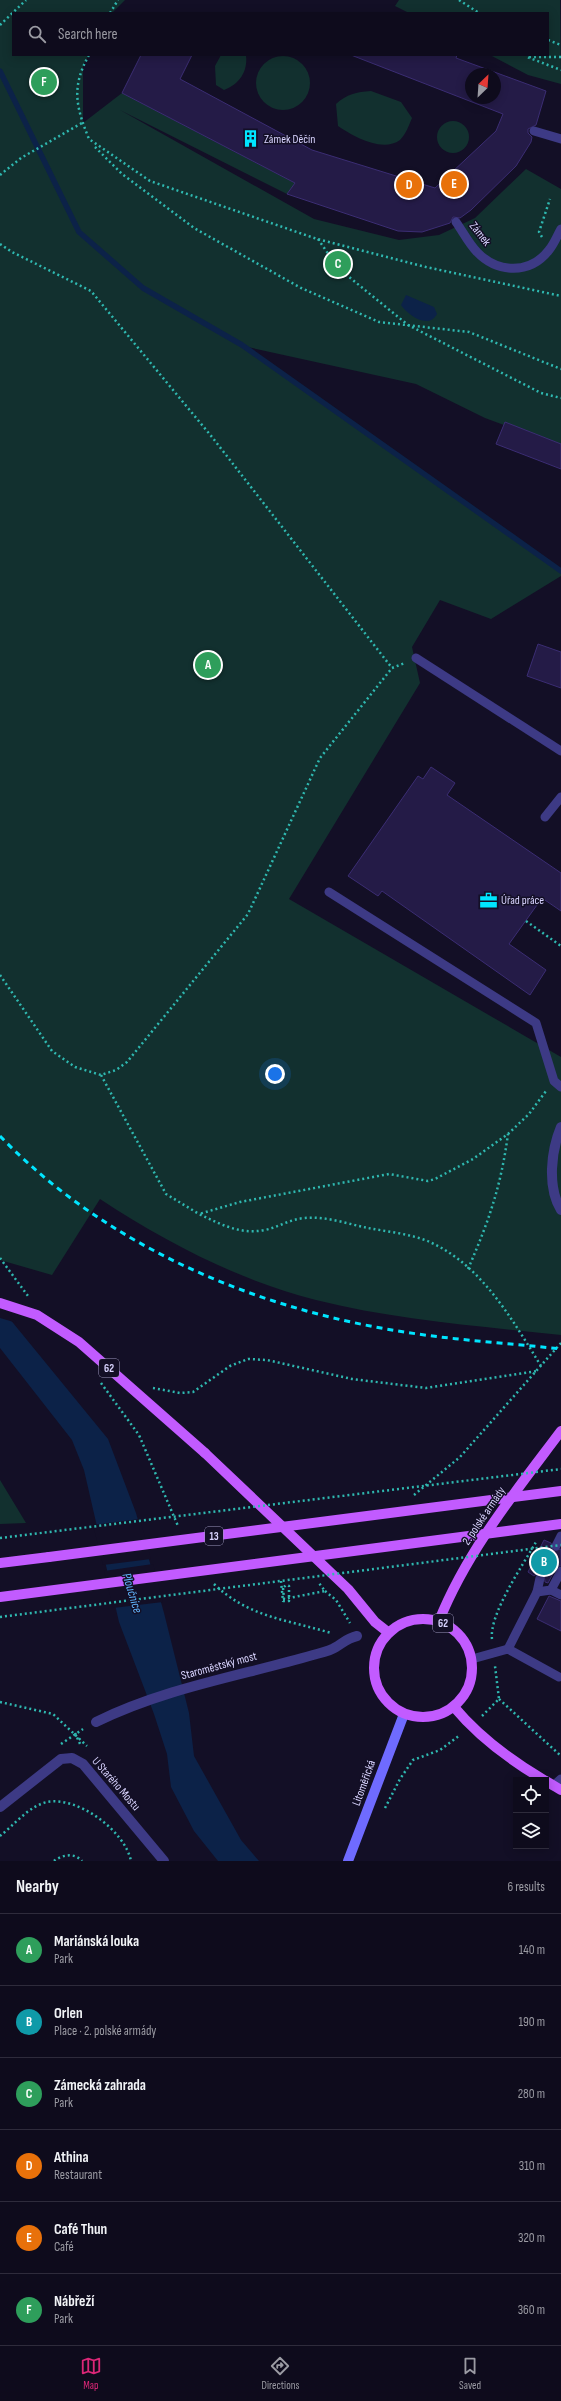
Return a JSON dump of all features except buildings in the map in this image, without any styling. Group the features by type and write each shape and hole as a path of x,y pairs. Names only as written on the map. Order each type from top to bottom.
{"main road":[{"name":"62","path":"0,1303 37,1315 79,1342 204,1453 326,1568"},
{"name":"2. polské armády","path":"439,1622 461,1574 506,1504 561,1431"},
{"name":"13","path":"0,1563 561,1491"},
{"path":"0,1597 561,1524"},
{"path":"0,1558 26,1559 49,1557"},
{"path":"326,1568 348,1589 375,1622 389,1633"},
{"name":"62","path":"421,1619 439,1622 460,1636 472,1658 472,1677 468,1688 454,1707 433,1716 421,1718 404,1714 388,1702 377,1685 374,1666 379,1647 389,1633 404,1623 421,1619"},
{"path":"454,1707 470,1727 515,1762 551,1784"},
{"name":"Litoměřická","path":"348,1861 404,1714"}],"street":[{"path":"561,1127 553,1159 552,1182 561,1210"},
{"name":"Staroměstský most","path":"96,1722 127,1707 207,1681 314,1655 335,1648 353,1637"},
{"name":"U Starého Mostu","path":"0,1807 61,1759 72,1758 83,1764 164,1861"}],"lane":[{"path":"534,131 561,139"},
{"name":"Zámek","path":"456,222 477,252 491,263 504,269 517,269 532,264 549,251 561,229"},
{"path":"416,658 561,751"},
{"path":"545,818 561,797"},
{"path":"329,892 536,1024 557,1084"},
{"path":"558,1546 561,1536"},
{"path":"551,1590 561,1571"},
{"path":"508,1649 536,1592 540,1578"},
{"path":"536,1592 551,1590 561,1596"},
{"path":"472,1658 508,1649 560,1679"},
{"path":"551,1784 561,1779"}],"path":[{"path":"13,12 26,0"},
{"path":"111,12 118,0"},
{"path":"459,0 478,12"},
{"path":"0,25 12,13"},
{"path":"549,40 561,45"},
{"path":"88,56 83,65 76,91 82,123 92,143 122,174 194,228 301,288 379,322 408,324 469,332 561,369"},
{"path":"561,58 527,57 561,70"},
{"path":"0,175 21,158 82,123"},
{"path":"92,143 150,181 318,239 426,267 561,296"},
{"path":"543,242 539,232 550,199"},
{"path":"318,239 338,268 408,324 541,393 561,398"},
{"path":"0,244 12,252 91,291 212,437 392,668"},
{"path":"0,975 52,1051 75,1067 101,1075 116,1070 127,1062 248,914 320,758 392,668 416,658"},
{"path":"526,922 561,946"},
{"path":"101,1075 166,1194 199,1214 227,1228 251,1231 265,1230 285,1221 306,1218 324,1219 403,1235 432,1243 449,1253 468,1269 495,1296 541,1366"},
{"path":"199,1214 240,1202 389,1174 428,1181 473,1158 508,1134 557,1084"},
{"path":"468,1269 492,1214 504,1167 508,1134"},
{"path":"0,1258 28,1297"},
{"path":"411,1498 460,1457 561,1343"},
{"path":"151,1387 180,1393 193,1392 230,1366 248,1359 267,1360 352,1379 426,1388 536,1371"},
{"path":"97,1378 121,1408 139,1435 181,1532"},
{"path":"0,1538 561,1469"},
{"path":"0,1617 558,1546"},
{"path":"326,1568 314,1577 324,1591 336,1600 353,1637"},
{"path":"281,1581 282,1598 286,1602 291,1599 289,1586 286,1585 283,1588 284,1599 324,1591"},
{"path":"212,1582 225,1595 271,1617 285,1622 353,1637"},
{"path":"499,1699 561,1756"},
{"path":"0,1702 53,1714 75,1733 87,1746"},
{"path":"57,1746 75,1733 96,1722"},
{"path":"383,1815 400,1779 413,1760 440,1750 460,1736"},
{"path":"0,1836 34,1808 47,1802 77,1805 107,1824 127,1847 132,1861"},
{"path":"54,1861 62,1856 72,1856 82,1861"}],"green space":[{"path":"0,0 125,0 113,12 12,12 12,56 88,56 83,65 83,123 122,93 295,183 287,194 120,110 314,219 399,240 439,235 475,218 526,169 561,189 561,446 485,418 416,384 243,346 561,571 561,576 491,619 440,600 412,647 420,683 289,899 561,1057 561,1335 376,1313 287,1292 231,1271 177,1245 151,1231 100,1199 52,1275 0,1260"},
{"path":"399,0 560,0 561,84 528,75 492,56 549,56 549,12 407,12 395,6"},
{"path":"220,56 246,56 246,67 241,77 238,81 224,90 216,85 215,66"},
{"path":"283,56 293,58 302,64 308,73 310,83 308,93 302,102 293,108 283,110 273,108 264,102 258,93 256,83 258,73 264,64 273,58"},
{"path":"371,91 401,102 412,118 402,138 393,144 385,145 368,142 338,126 336,104 352,94"},
{"path":"450,121 456,121 466,128 469,137 468,143 462,150 456,153 450,153 440,146 437,140 437,134 444,124"},
{"path":"0,1480 26,1523 0,1524"}],"water":[{"path":"406,295 434,307 437,314 433,319 424,321 408,313 401,305"},
{"name":"Ploučnice","path":"0,1307 108,1439 136,1513 164,1613 189,1713 194,1756 241,1840 259,1861 218,1861 194,1831 171,1787 167,1754 154,1714 119,1622 84,1470 72,1440 0,1348"}],"pier":[{"path":"0,1305 1,1306 17,1323 0,1318"},
{"path":"140,1519 151,1559 103,1565 93,1525"},
{"path":"153,1564 163,1602 113,1608 104,1571"}],"waterway":[{"path":"0,71 79,232 143,288 242,345 561,571"}],"railway":[{"path":"0,1136 41,1175 86,1209 133,1239 183,1265 235,1287 289,1306 343,1320 398,1331 459,1339 561,1349"}],"place":[{"name":"Nábřeží","path":"44,82"},
{"name":"Zámek Děčín","path":"251,139"},
{"name":"Café Thun","path":"454,184"},
{"name":"Athina","path":"409,185"},
{"name":"Zámecká zahrada","path":"338,264"},
{"name":"Mariánská louka","path":"208,665"},
{"name":"Úřad práce","path":"488,900"},
{"name":"Orlen","path":"544,1562"}]}
